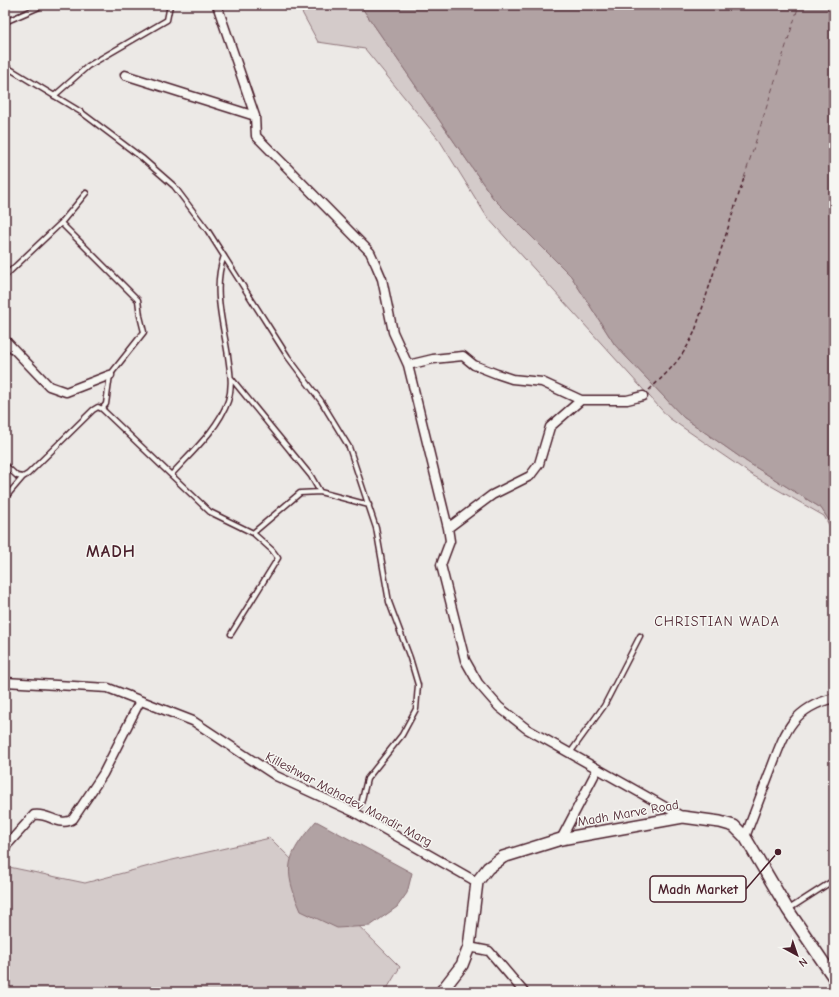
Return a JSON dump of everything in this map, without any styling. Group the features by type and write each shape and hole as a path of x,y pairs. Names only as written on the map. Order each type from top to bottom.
{"street":[{"path":"216,5 256,116 256,136 264,146 370,252 382,279 393,332 408,365 448,528 450,540 441,565 465,660 478,683 499,707 527,729 597,770 683,817"},
{"path":"125,75 256,116"},
{"path":"5,340 49,386 66,392 110,374"},
{"path":"408,365 433,359 463,356 474,365 497,374 519,380 542,382 582,400 627,400 642,396"},
{"path":"448,528 492,496 530,476 539,464 550,426 582,400"},
{"name":"Killeshwar Mahadev Mandir Marg","path":"5,682 108,688 193,721 276,776 354,812 477,882"},
{"path":"744,837 787,729 808,707 818,702 834,698"},
{"path":"7,845 34,815 39,814 62,822 69,822 73,819 103,774 140,701"},
{"path":"561,839 597,770"},
{"name":"Madh Marve Road","path":"477,882 488,868 503,858 561,839 683,817 720,822 734,826 744,837 788,910 834,978"},
{"path":"441,992 462,965 469,947 477,882"},
{"path":"469,947 489,952 524,992"}],"lane":[{"path":"5,22 44,5"},
{"path":"54,96 88,66 167,20 170,5"},
{"path":"5,66 81,112 142,158 174,186 224,256 288,357 321,401 348,447 376,528 389,602 418,684 416,709 402,735 367,779 361,804 354,812"},
{"path":"5,276 61,223 86,193"},
{"path":"61,223 138,300 144,332 110,374 106,404 102,409"},
{"path":"172,474 203,440 222,413 228,400 231,378 217,289 218,271 224,256"},
{"path":"231,378 311,476 320,492"},
{"path":"5,498 23,477 28,474 93,410 98,407 102,409 172,474 210,512 253,533 272,550 278,558 231,634"},
{"path":"5,465 17,476 23,477"},
{"path":"253,533 300,493 320,492 369,505"},
{"path":"569,754 604,706 640,636"},
{"path":"788,910 834,880"}],"path":[{"path":"642,396 680,359 688,346 695,331 744,178"}],"shaded area":[{"path":"298,5 360,5 493,198 571,276 615,345 683,417 747,462 821,508 834,528 834,534 824,516 752,475 669,418 487,217 440,141 365,49 318,42"},
{"path":"360,5 834,5 834,528 821,508 747,462 683,417 615,345 571,276 493,198"},
{"path":"316,821 412,873 407,893 397,907 370,926 337,928 301,911 291,884 289,873 290,863 298,844"},
{"path":"270,838 400,967 385,992 5,992 5,864 9,867 85,883 168,861"}],"ferry route":[{"path":"744,178 799,5"}],"place":[{"name":"Madh Market","path":"778,852"}],"district":[{"name":"MADH","path":"111,551"},
{"name":"CHRISTIAN WADA","path":"717,621"}]}
